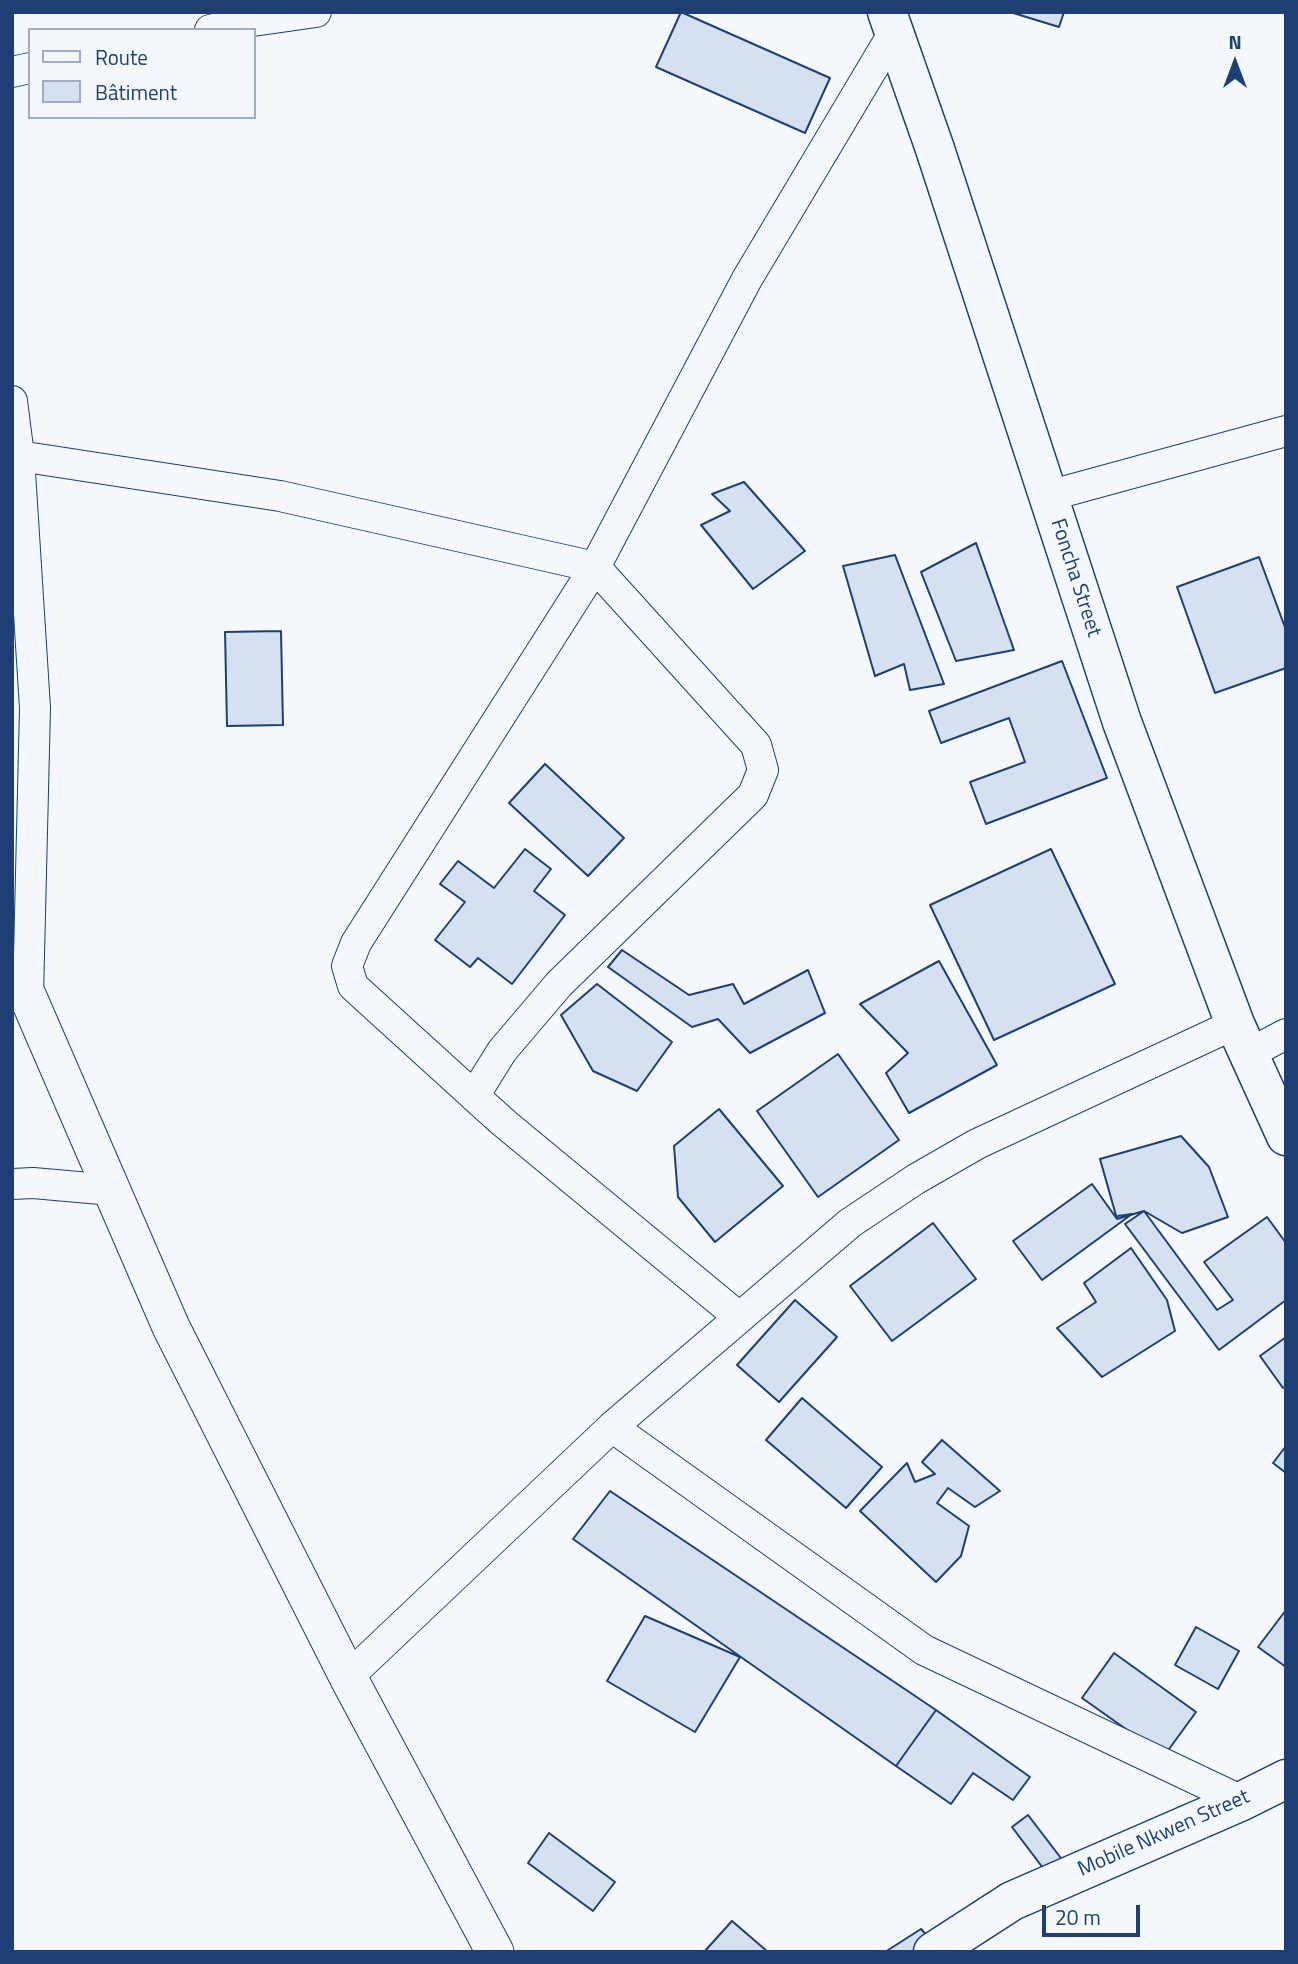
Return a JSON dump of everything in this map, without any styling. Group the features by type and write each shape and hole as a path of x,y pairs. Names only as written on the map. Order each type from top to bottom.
{"main road":[{"name":"Foncha Street","path":"890,23 935,149 1122,722 1241,1039 1286,1136"},
{"name":"Mobile Nkwen Street","path":"933,1952 1012,1901 1242,1801 1286,1779"}],"street":[{"path":"222,28 316,12"},
{"path":"739,1317 504,1124 353,986 347,966 356,943 595,567 747,279 890,23"},
{"path":"12,401 19,456 35,708 20,993 113,1191 171,1327 348,1677 495,1952"},
{"path":"1048,496 1286,431"},
{"path":"19,456 280,496 595,567 756,745 763,770 753,795 559,984 502,1051 474,1096"},
{"path":"348,1677 612,1427 850,1223 916,1179 977,1144 1241,1039 1286,1034"},
{"path":"12,1184 33,1183 113,1191"},
{"path":"612,1427 924,1650 1242,1801"}],"building":[{"path":"681,12 830,78 805,133 656,67"},
{"path":"1010,12 1064,12 1059,27"},
{"path":"744,482 805,551 753,589 701,525 730,511 712,494"},
{"path":"976,543 1014,650 956,661 921,572"},
{"path":"895,555 944,684 910,690 904,664 875,676 843,566"},
{"path":"1259,557 1286,630 1286,668 1215,693 1177,587"},
{"path":"281,631 283,725 227,726 225,632"},
{"path":"1062,661 1107,778 986,824 970,782 1025,762 1009,718 941,743 929,711"},
{"path":"545,764 624,838 588,876 509,803"},
{"path":"525,849 551,869 534,891 565,915 512,984 478,958 470,967 435,940 465,902 440,884 458,861 494,888"},
{"path":"1051,849 1115,984 994,1040 930,905"},
{"path":"622,950 689,995 733,984 744,1004 808,970 825,1013 750,1053 718,1019 692,1027 608,967"},
{"path":"939,961 997,1065 909,1113 886,1073 908,1053 860,1004"},
{"path":"597,984 672,1042 637,1091 593,1071 561,1015"},
{"path":"838,1054 899,1140 818,1197 757,1111"},
{"path":"719,1109 783,1186 715,1242 678,1197 674,1146"},
{"path":"1181,1136 1209,1167 1228,1217 1182,1233 1144,1211 1117,1219 1100,1159"},
{"path":"1092,1184 1117,1219 1118,1216 1132,1214 1042,1280 1013,1241"},
{"path":"1144,1211 1217,1310 1233,1300 1204,1262 1267,1217 1286,1243 1286,1300 1219,1350 1125,1224"},
{"path":"933,1223 976,1279 892,1341 850,1286"},
{"path":"1131,1248 1167,1300 1175,1331 1102,1377 1057,1328 1096,1302 1084,1283"},
{"path":"795,1300 837,1337 779,1402 737,1365"},
{"path":"1286,1337 1286,1386 1283,1388 1260,1356"},
{"path":"802,1398 882,1467 846,1508 766,1440"},
{"path":"942,1440 1000,1491 975,1507 948,1488 937,1503 969,1526 961,1556 936,1582 860,1511 907,1463 915,1482 935,1474 922,1462"},
{"path":"1286,1446 1286,1473 1273,1463"},
{"path":"610,1491 936,1710 896,1766 573,1539"},
{"path":"1286,1610 1286,1667 1258,1647"},
{"path":"645,1616 740,1657 695,1732 607,1681"},
{"path":"1196,1627 1239,1651 1218,1689 1175,1665"},
{"path":"1114,1653 1196,1712 1164,1756 1082,1698"},
{"path":"936,1710 1030,1777 1013,1800 973,1773 951,1804 896,1766"},
{"path":"1028,1815 1067,1866 1046,1872 1012,1827"},
{"path":"549,1833 615,1882 593,1911 528,1863"},
{"path":"732,1921 768,1952 704,1952"},
{"path":"921,1929 937,1947 929,1952 885,1952"}]}
